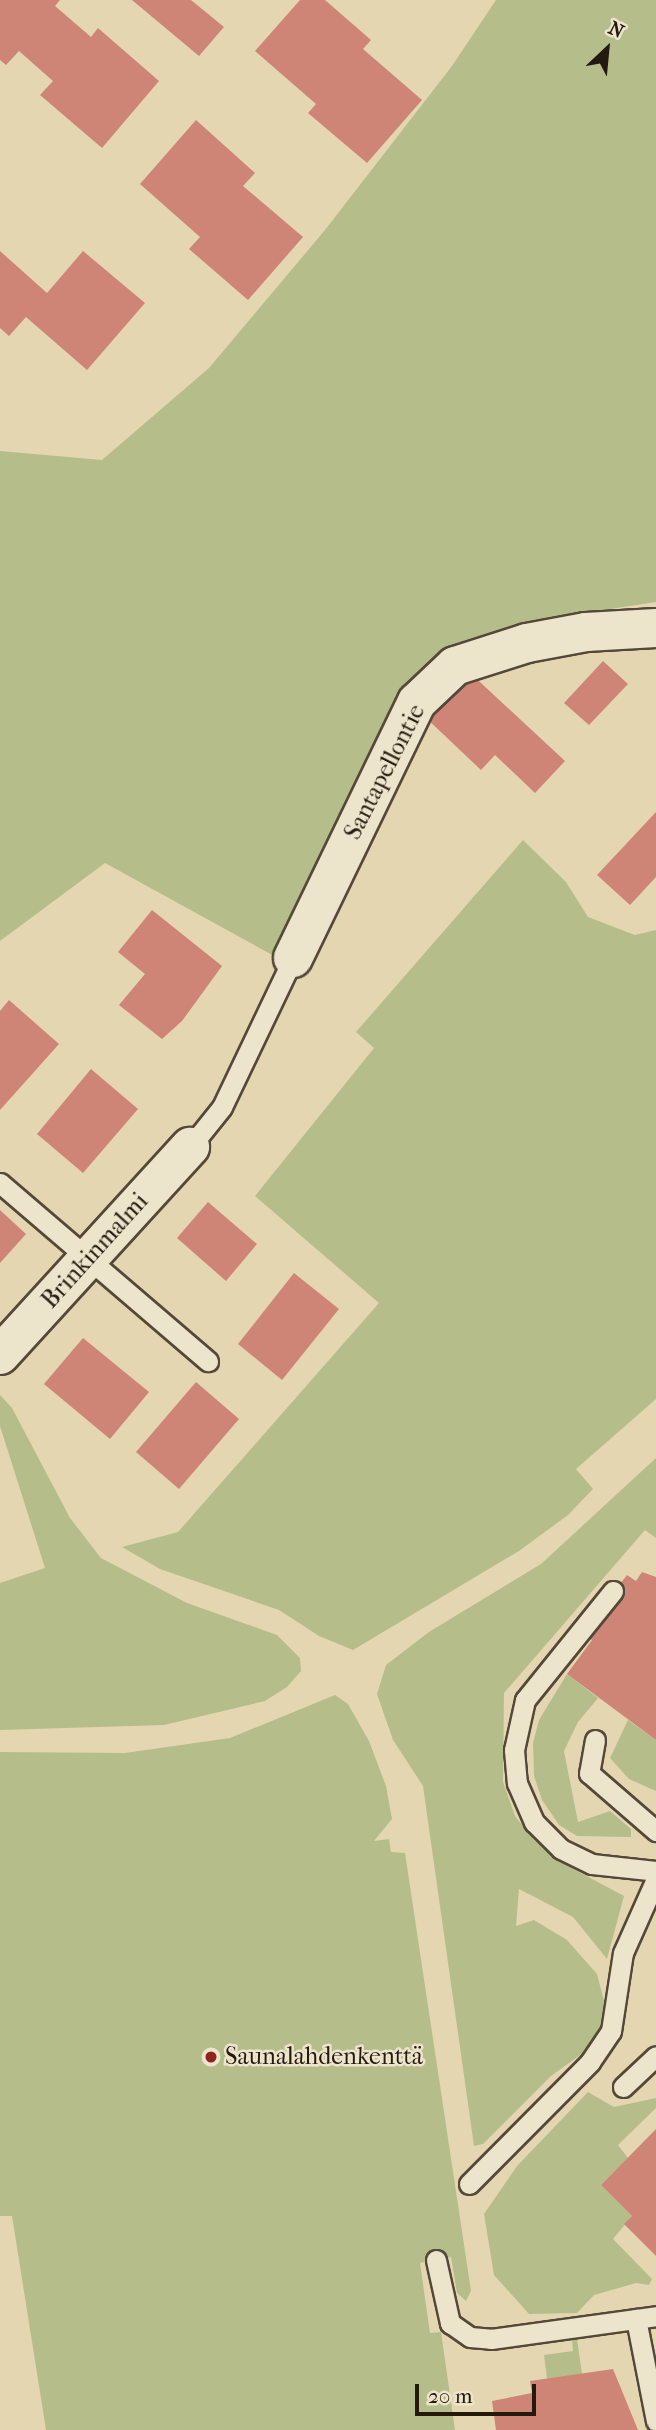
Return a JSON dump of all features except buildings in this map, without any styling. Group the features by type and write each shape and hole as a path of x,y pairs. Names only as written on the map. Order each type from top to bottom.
{"street":[{"name":"Santapellontie","path":"293,958 417,702 455,666 550,638 656,628"},
{"name":"Brinkinmalmi","path":"0,1355 190,1147"}],"lane":[{"path":"190,1147 222,1107 293,958"},
{"path":"0,1183 208,1361"},
{"path":"613,1591 525,1700 514,1750 517,1783 534,1822 561,1849 592,1864 656,1871"},
{"path":"595,1740 589,1773 656,1831"},
{"path":"470,2184 590,2062 611,2031 623,1953 656,1880"},
{"path":"622,2087 656,2056"},
{"path":"436,2260 450,2323 470,2337 491,2339 656,2316"},
{"path":"636,2319 656,2421"}],"green space":[{"path":"496,0 656,0 656,602 545,619 450,650 276,957 105,863 0,941 0,451 102,460 209,368 325,230 452,66"},
{"path":"523,840 566,882 588,917 635,935 656,930 656,1399 576,1469 593,1489 568,1515 519,1551 353,1650 319,1636 279,1610 160,1569 122,1547 178,1532 379,1303 255,1196 374,1048 356,1032"},
{"path":"0,1395 12,1408 70,1518 101,1558 187,1603 277,1635 300,1658 301,1671 287,1687 265,1701 164,1725 0,1730 0,1583 45,1568 0,1426"},
{"path":"656,1458 656,1538 645,1530 504,1693 503,1782 515,1816 534,1840 566,1865 624,1896 607,1959 573,1917 519,1889 516,1926 534,1920 567,1940 597,1974 604,2001 601,2026 587,2050 551,2076 483,2144 474,2146 423,1786 393,1740 377,1694 386,1665 429,1632 541,1564"},
{"path":"567,1674 598,1698 578,1722 564,1751 578,1822 610,1811 631,1829 631,1837 577,1836 559,1825 542,1800 534,1776 533,1743 539,1720"},
{"name":"Saunalahdenkenttä","path":"335,1695 348,1704 369,1741 386,1786 392,1819 374,1841 389,1839 391,1852 405,1853 471,2291 466,2301 457,2293 451,2257 420,2263 430,2333 441,2332 455,2430 46,2430 12,2216 0,2216 0,1752 125,1753 230,1738"},
{"path":"628,1720 656,1740 656,1791 629,1779 610,1758"},
{"path":"588,2092 614,2107 656,2098 656,2108 618,2145 628,2158 601,2185 632,2216 613,2239 652,2279 649,2285 636,2283 594,2295 577,2313 529,2314 494,2275 484,2214 517,2166"},
{"path":"577,2339 582,2374 547,2379 544,2355 573,2351 572,2340"}],"place":[{"name":"Saunalahdenkenttä","path":"211,2057"}]}
